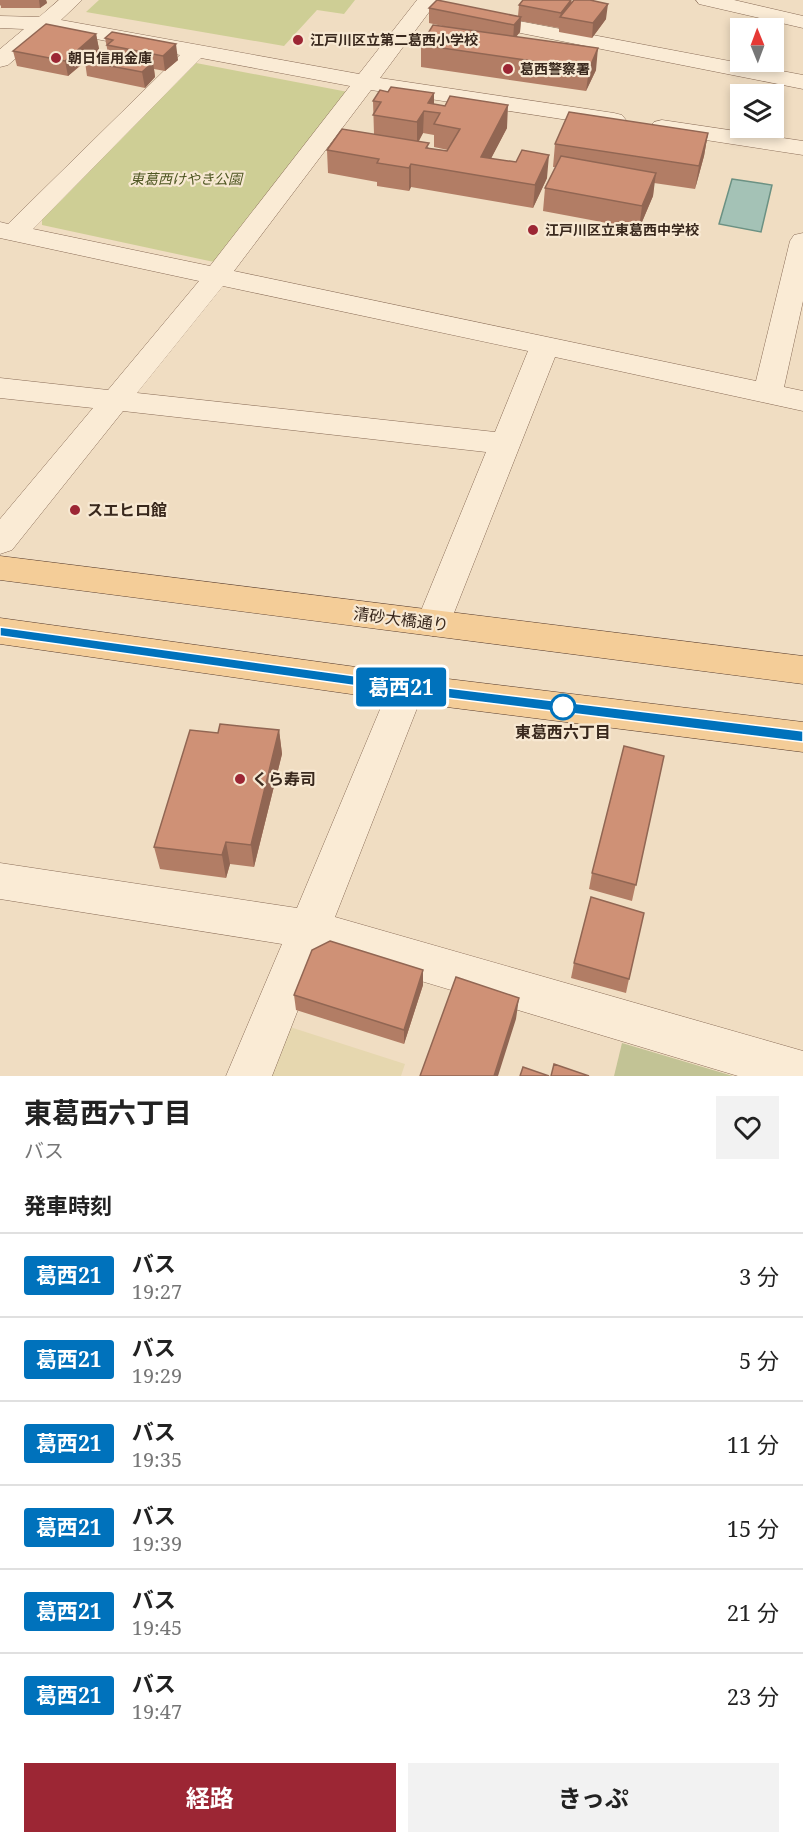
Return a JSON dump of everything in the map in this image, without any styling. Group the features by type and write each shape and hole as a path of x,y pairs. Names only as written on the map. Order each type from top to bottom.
{"main road":[{"name":"清砂大橋通り","path":"0,568 803,670"},
{"path":"0,631 407,688 803,736"}],"street":[{"path":"0,60 72,0"},
{"path":"715,1 803,22"},
{"path":"0,542 113,400 216,277 364,82 437,9 803,82"},
{"path":"0,22 44,23 364,82 803,148"},
{"path":"7,231 197,50"},
{"path":"7,231 803,401"},
{"path":"768,393 803,241"},
{"path":"434,623 545,345"},
{"path":"0,388 506,444"},
{"path":"249,1076 407,688"},
{"path":"0,881 310,929 803,1073"}],"shaded area":[{"path":"732,179 772,185 761,232 719,224"},
{"path":"290,1027 405,1064 401,1076 271,1076"}],"green space":[{"path":"99,0 355,0 344,14 317,10 284,46 86,12"},
{"name":"東葛西けやき公園","path":"196,63 348,92 214,262 42,225 42,219"},
{"path":"622,1043 733,1076 614,1076"}],"building":[{"path":"437,0 521,17 514,25 429,8"},
{"path":"523,0 571,0 561,13 519,5"},
{"path":"574,0 590,0 608,4 593,23 560,17"},
{"path":"46,24 96,34 65,61 13,51"},
{"path":"433,25 598,48 589,69 421,45"},
{"path":"112,32 176,44 163,56 107,45 113,40 105,38"},
{"path":"96,51 153,62 142,72 84,61"},
{"path":"391,87 434,93 428,103 445,106 450,96 508,105 481,157 516,162 522,150 549,155 535,185 411,164 409,168 377,163 379,159 327,150 342,129 429,143 426,148 447,151 460,129 434,124 440,113 424,111 417,122 373,115 381,102 373,101 380,90 388,92"},
{"path":"569,112 708,133 699,166 555,144"},
{"path":"561,156 656,173 642,206 545,188"},
{"path":"220,724 279,730 251,845 226,842 222,855 154,847 190,730 218,733"},
{"path":"624,746 664,756 636,885 592,873"},
{"path":"591,897 644,913 629,979 574,963"},
{"path":"330,941 423,970 404,1030 294,995 312,950"},
{"path":"456,977 519,998 494,1076 420,1076"},
{"path":"554,1064 589,1076 551,1076"},
{"path":"523,1067 549,1076 520,1076"}],"bus line":[{"name":"葛西21","path":"0,631 407,688 803,737"}],"place":[{"name":"江戸川区立第二葛西小学校","path":"298,40"},
{"name":"朝日信用金庫","path":"56,58"},
{"name":"葛西警察署","path":"508,69"},
{"name":"江戸川区立東葛西中学校","path":"533,230"},
{"name":"スエヒロ館","path":"75,510"},
{"name":"東葛西六丁目","path":"563,707"},
{"name":"くら寿司","path":"240,779"}]}
